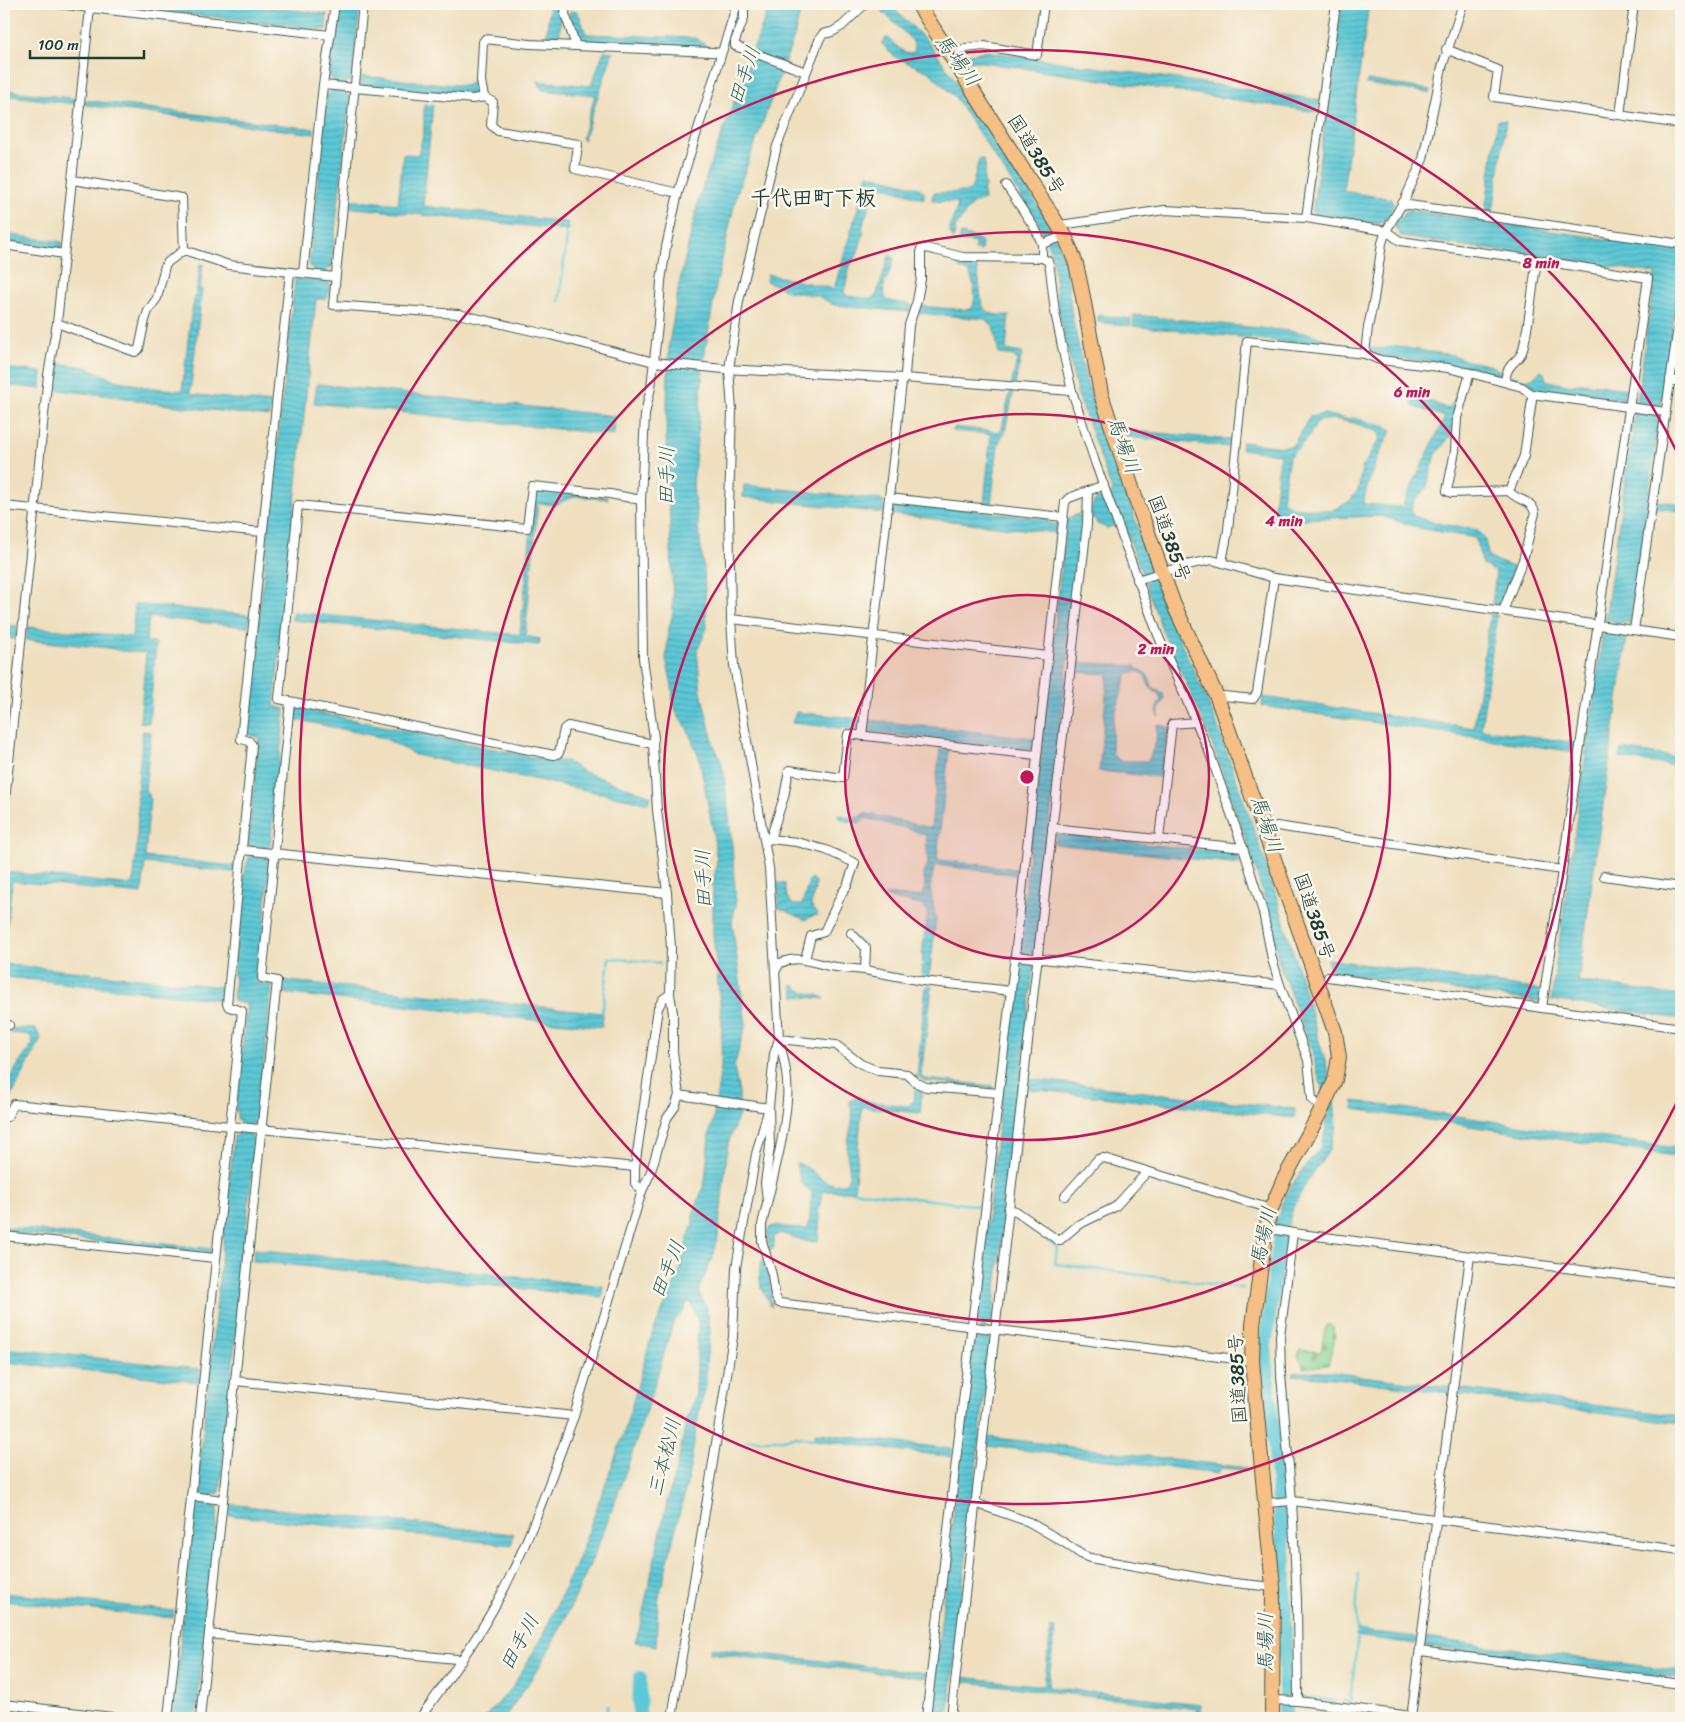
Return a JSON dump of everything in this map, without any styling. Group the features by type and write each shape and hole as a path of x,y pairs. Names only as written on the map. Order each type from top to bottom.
{"highway":[{"name":"国道385号","path":"918,4 1061,233 1076,264 1101,394 1160,573 1217,697 1335,1032 1339,1057 1335,1080 1322,1109 1284,1179 1271,1209 1253,1325 1252,1361 1268,1503 1273,1587 1274,1700 1272,1718"}],"street":[{"path":"58,4 330,35"},
{"path":"303,273 327,85 330,35 335,4"},
{"path":"363,4 351,87 331,276 333,305 458,314 550,335 657,363 727,369 904,378 1072,391"},
{"path":"566,4 565,14 576,46"},
{"path":"420,1718 462,1662 497,1604 529,1538 574,1416 642,1191 650,1174 667,1118 676,1106 679,1096 673,1052 673,1013 670,994 671,948 667,893 656,801 652,744 654,738 643,658 641,500 645,414 657,363 664,255 678,193 737,4"},
{"path":"744,4 744,18 735,41 735,46 804,71"},
{"path":"865,4 842,26 832,32 823,34 804,71 774,156 739,301 727,369 732,410 729,506 731,619 734,666 739,704 768,840 779,1039 785,1064 787,1099 783,1131 762,1225 762,1241 772,1275 775,1296 779,1303 1252,1361"},
{"path":"953,58 966,48 984,46 1037,54 1044,4"},
{"path":"1306,218 1336,4"},
{"path":"1365,354 1368,327 1386,231 1402,204 1423,159 1446,49 1463,4"},
{"path":"1620,115 1634,4"},
{"path":"4,811 48,375 57,323 90,8"},
{"path":"484,97 481,81 483,42 485,39 530,44 712,52 721,54"},
{"path":"1446,49 1498,70 1494,97 1681,124"},
{"path":"327,85 473,99 484,97 493,102 491,125 498,131 578,144 575,168 678,193"},
{"path":"73,180 182,198 184,250"},
{"path":"1006,185 1036,230 1043,244 1042,258"},
{"path":"1402,204 1681,244"},
{"path":"1043,244 1061,233 1071,222 1102,220 1165,210 1306,218 1386,231 1400,241 1648,278 1542,1008"},
{"path":"4,245 64,254"},
{"path":"862,736 909,325 917,301 921,278 922,249 926,248 962,257 1042,258 1048,261 1055,312 1072,391 1094,462 1158,635 1210,754 1263,912 1272,959 1280,985 1308,1060 1312,1099 1322,1109"},
{"path":"57,323 135,352 139,349 148,311 157,298 165,266 184,250 229,265 331,276"},
{"path":"1505,382 1509,366 1523,351 1537,260"},
{"path":"168,1718 242,1011 229,1007 227,1004 246,851 252,744 250,741 241,739 290,272"},
{"path":"1634,630 1681,306"},
{"path":"1222,562 1228,530 1247,342 1365,354 1380,360 1448,368 1470,373 1522,387 1531,394 1666,412"},
{"path":"1470,373 1457,418 1455,452 1448,491 1451,493 1509,491"},
{"path":"1670,380 1681,382"},
{"path":"1509,491 1524,456 1532,400 1531,394"},
{"path":"951,1718 1008,1209 1026,957 1036,755 1063,517 1065,502 1069,498 1104,485"},
{"path":"641,500 610,494 532,486 527,528 298,505 279,699 554,755 559,753 564,729 568,726 652,744"},
{"path":"926,1718 979,1327 999,1093 1010,991 1026,957 1052,828 1087,521 1088,491"},
{"path":"1503,611 1523,560 1535,513 1530,503 1513,496 1509,491"},
{"path":"889,498 1063,517"},
{"path":"4,506 262,532"},
{"path":"1139,580 1186,565 1212,560 1274,578 1681,637"},
{"path":"1217,697 1224,696 1253,700 1257,693 1274,578"},
{"path":"731,619 1048,656"},
{"path":"200,1718 277,981 262,978 271,853 290,702"},
{"path":"1159,840 1172,724 1197,722"},
{"path":"768,840 784,797 789,770 843,778 848,734 1036,755"},
{"path":"1265,830 1277,826 1562,870"},
{"path":"1052,828 1243,848"},
{"path":"768,840 797,842 826,850 855,863 847,886 824,932 811,936 805,959"},
{"path":"246,851 667,893"},
{"path":"1604,876 1681,887"},
{"path":"851,933 866,948 865,970"},
{"path":"1026,957 1280,985"},
{"path":"775,974 780,963 792,959 805,959 831,966 865,970 922,981 1010,991"},
{"path":"1328,977 1681,1028"},
{"path":"642,1191 635,1183 635,1168 658,1008 663,999 670,994"},
{"path":"779,1039 836,1045 861,1064 878,1072 906,1074 917,1083 926,1087 999,1093"},
{"path":"672,1718 733,1338 736,1268 774,1054 779,1039"},
{"path":"679,1096 765,1107"},
{"path":"5,1119 14,1104 635,1168"},
{"path":"765,1107 770,1147 765,1183 767,1200"},
{"path":"1065,1196 1098,1159 1104,1158 1271,1209"},
{"path":"1008,1209 1016,1211 1058,1242 1078,1225 1115,1207 1147,1172"},
{"path":"1269,1228 1291,1233 1681,1283"},
{"path":"1291,1233 1280,1336 1281,1375 1297,1599 1296,1701"},
{"path":"4,1236 216,1258"},
{"path":"1274,1700 1296,1701 1411,1717 1470,1256"},
{"path":"236,1381 574,1416"},
{"path":"190,1496 223,1500"},
{"path":"1268,1503 1290,1501 1681,1550"},
{"path":"975,1503 1029,1522 1090,1558 1225,1582 1273,1587"},
{"path":"209,1634 456,1659 462,1662"},
{"path":"1420,1651 1681,1684"},
{"path":"4,1704 120,1718"}],"green space":[{"path":"1328,1324 1333,1326 1335,1338 1328,1365 1304,1368 1298,1357 1300,1350 1321,1352"}],"water":[{"path":"102,4 237,4 327,14 326,30"},
{"path":"340,4 360,4 352,79 346,81 345,93 350,97 331,268 327,270 325,281 330,284 328,297 326,299 316,299 274,706 285,709 270,846 266,848 265,859 270,860 259,978 256,978 256,983 272,985 257,1122 253,1122 251,1137 255,1140 220,1492 217,1494 213,1493 212,1505 218,1507 196,1718 173,1718 194,1505 200,1503 202,1493 197,1491 234,1136 239,1135 240,1120 237,1120 237,1111 235,1110 247,1004 233,1001 235,976 233,976 244,874 249,857 252,857 252,846 248,844 259,737 247,733 295,280 313,280 314,269 309,266 327,95 333,92 334,80 329,77 330,57"},
{"path":"550,4 562,4 559,40 546,40"},
{"name":"田手川","path":"770,4 802,4 794,37 737,193 716,286 704,357 693,486 704,571 707,628 697,651 701,692 714,746 720,758 724,775 732,845 736,905 732,922 746,1024 734,1067 739,1093 739,1115 728,1143 718,1236 712,1260 701,1283 699,1293 707,1308 710,1331 706,1363 706,1387 700,1407 688,1479 658,1601 656,1646 635,1642 686,1422 696,1394 698,1321 690,1302 687,1302 682,1314 674,1321 622,1482 574,1600 544,1659 504,1718 484,1718 512,1688 542,1637 578,1559 624,1433 652,1335 681,1268 693,1224 693,1215 705,1181 709,1135 713,1121 721,1067 722,1023 713,934 713,885 717,862 699,757 687,728 678,716 673,702 672,685 666,659 669,628 673,613 666,435 669,344 679,285 700,194"},
{"path":"889,4 927,41 947,68 1044,215 1058,244 1066,268 1072,316 1086,380 1170,618 1214,716 1272,881 1332,1085 1337,1126 1328,1152 1306,1183 1293,1208 1284,1239 1273,1236 1282,1203 1296,1179 1321,1146 1326,1129 1328,1111 1312,1052 1279,963 1269,913 1249,847 1205,724 1164,635 1123,522 1107,528 1097,524 1094,517 1082,522 1035,953 1029,953 1028,962 1034,963 992,1323 986,1322 985,1334 991,1335 948,1718 930,1718 974,1333 980,1333 982,1322 976,1321 1017,961 1023,962 1024,952 1018,951 1067,518 1079,514 1080,517 1092,512 1091,509 1095,500 1113,493 1077,392 1059,313 1052,254 1038,222 955,97 929,72 895,57 881,43 887,37 898,48 908,53 912,53 915,50 913,41 877,6"},
{"path":"1342,4 1369,4 1343,191 1392,199 1394,205 1390,211 1401,218 1409,210 1681,250 1681,270 1661,406 1652,405 1651,414 1660,415 1630,623 1620,622 1618,635 1627,636 1578,981 1681,996 1681,1019 1551,1000 1603,633 1613,634 1615,621 1605,620 1635,412 1645,413 1646,404 1637,402 1655,273 1402,237 1395,227 1397,223 1387,217 1378,224 1312,213"},
{"path":"570,11 578,12 586,34 696,38 707,48 580,42 569,15"},
{"path":"604,51 613,52 583,141 582,138 595,95 542,90 538,81 591,86"},
{"path":"985,51 1319,100 1317,112 968,60 966,55"},
{"path":"362,76 465,86 471,83 477,85 479,93 470,95 361,85"},
{"path":"1367,80 1431,90 1430,93 1366,84"},
{"path":"4,90 77,99 76,104 4,95"},
{"path":"84,100 314,129 314,134 84,105"},
{"path":"424,104 433,105 423,206 567,222 568,230 347,207 348,199 398,204 403,154 418,155 424,132"},
{"path":"1498,120 1506,121 1493,212 1485,211"},
{"path":"979,159 983,159 985,163 984,200 972,204 955,228 953,239 950,229 958,204 956,202 933,201 932,197 934,193 968,192 972,187"},
{"path":"868,174 919,188 924,192 924,199 876,184 862,228 864,232 857,255 850,266 844,292 847,296 873,299 877,294 889,256 891,255 894,259 883,289 886,300 912,305 909,312 834,305 818,296 788,291 766,281 767,274 834,289"},
{"path":"4,234 62,242 61,249 4,242"},
{"path":"961,234 977,238 982,243 981,251 975,250 975,243 959,240"},
{"path":"958,261 967,263 977,262 984,308 992,314 1009,315 1006,350 1022,353 1005,431 998,444 991,505 984,504 991,434 952,431 955,427 998,432 1002,428 1017,360 1014,356 999,354 994,327 985,319 918,313 919,306 966,310 972,308 975,295 972,280 969,272 960,269 956,263"},
{"path":"200,264 203,264 200,290 202,290 190,394 271,403 269,417 51,389 54,363 86,367 115,380 146,387 182,391 191,315"},
{"path":"1098,315 1131,319 1130,326 1098,322"},
{"path":"1134,315 1307,333 1334,342 1333,347 1133,326"},
{"path":"1391,346 1452,355 1468,361 1490,365 1505,374 1526,380 1536,376 1540,371 1544,373 1546,380 1564,384 1573,385 1581,383 1628,389 1626,400 1530,389 1508,379 1452,364 1370,353 1369,348 1384,349"},
{"path":"4,368 42,372 41,389 4,385"},
{"path":"1464,376 1466,378 1456,405 1452,434 1436,454 1426,489 1415,499 1411,509 1413,516 1436,523 1477,530 1484,537 1489,558 1513,567 1514,571 1498,605 1492,604 1496,572 1483,565 1475,538 1424,529 1380,516 1279,520 1273,516 1280,454 1241,449 1242,442 1282,447 1292,446 1310,417 1324,414 1347,419 1354,418 1383,426 1392,430 1374,466 1363,504 1402,507 1445,417 1415,407 1411,403 1414,399 1432,402 1448,409 1453,403 1461,378","holes":["1334,419 1354,423 1379,432 1380,438 1362,468 1358,490 1349,502 1331,511 1291,507 1282,500 1289,457 1307,439 1318,421"]},
{"path":"317,384 615,416 614,435 314,403"},
{"path":"1125,430 1232,440 1231,447 1126,437"},
{"path":"744,485 883,500 884,513 743,497"},
{"path":"539,490 608,497 608,499 574,496 555,505 538,503 525,636 540,639 539,645 292,620 293,612 520,635 535,493"},
{"path":"893,501 1048,519 1048,523 1058,525 1057,533 890,514"},
{"path":"1657,501 1681,504 1681,511 1656,508"},
{"path":"135,604 250,615 248,627 149,617 146,642 156,643 149,723 140,722 146,653 26,640 28,627 132,637"},
{"path":"1490,614 1497,615 1481,729 1576,743 1575,752 1262,706 1263,697 1474,728"},
{"path":"4,625 17,626 16,639 4,638"},
{"path":"1076,662 1135,666 1135,668 1146,673 1153,688 1163,693 1164,700 1159,708 1158,717 1157,707 1161,700 1159,694 1150,687 1143,673 1133,672 1128,674 1113,722 1112,738 1112,754 1120,761 1148,761 1156,742 1157,724 1168,727 1161,777 1099,771 1108,674 1074,672"},
{"path":"296,708 553,761 566,761 584,772 651,796 649,803 415,755 384,738 294,719"},
{"path":"796,712 860,719 859,730 792,723"},
{"path":"869,720 1035,738 1034,750 868,732"},
{"path":"143,731 151,732 145,790 150,798 145,857 235,866 234,872 145,863 142,894 12,881 4,955 4,872 133,885 137,847 138,783"},
{"path":"940,749 949,750 937,858 939,860 1018,869 1018,875 936,865 934,867 930,888 936,919 929,979 922,978 923,946 928,912 921,905 885,897 886,894 911,897 923,895 925,889 924,874 928,863 926,835 866,818 859,823 842,820 838,816 860,817 864,813 931,828"},
{"path":"1621,749 1681,758 1681,767 1620,758"},
{"path":"1056,834 1237,854 1240,864 1055,844"},
{"path":"812,878 816,883 811,906 818,915 806,920 779,908 778,883 785,884 787,897 793,905 802,905 809,881"},
{"path":"1327,959 1541,990 1539,1002 1331,972"},
{"path":"4,964 223,987 222,1000 6,977 4,994"},
{"path":"281,980 603,1013 602,1027 280,993"},
{"path":"792,985 808,993 825,999 795,996"},
{"path":"926,986 932,986 921,1076 926,1079 993,1086 993,1089 925,1081 917,1076"},
{"path":"4,1028 36,1029 41,1039 4,1111 5,1094 8,1085 17,1067 33,1044 30,1035 4,1032"},
{"path":"1030,1079 1295,1109 1294,1118 1029,1089"},
{"path":"915,1090 922,1091 920,1113 862,1107 854,1191 823,1191 818,1212 820,1217 818,1241 809,1242 780,1233 774,1237 774,1248 770,1252 767,1232 769,1228 777,1225 807,1229 809,1225 812,1192 801,1183 796,1163 806,1167 832,1184 845,1184 849,1177 847,1146 852,1115 849,1101 859,1097 871,1102 908,1106 914,1101"},
{"path":"1354,1101 1681,1149 1681,1157 1353,1109"},
{"path":"4,1227 212,1249 212,1254 4,1232"},
{"path":"254,1249 603,1286 602,1297 253,1261"},
{"path":"763,1259 770,1281 772,1307 760,1282 759,1272"},
{"path":"4,1348 200,1369 199,1382 4,1362"},
{"path":"1293,1372 1330,1372 1450,1387 1449,1393 1335,1378 1293,1375"},
{"path":"1457,1388 1681,1416 1681,1424 1456,1394"},
{"path":"816,1433 952,1449 952,1457 815,1440 813,1439"},
{"path":"989,1437 1247,1468 1247,1470 1221,1468 1218,1473 988,1446"},
{"path":"228,1504 513,1534 512,1545 227,1515"},
{"path":"4,1593 174,1611 173,1618 4,1601"},
{"path":"1051,1628 1055,1628 1048,1687 1201,1704 1200,1718 1196,1718 1197,1709 960,1681 960,1677 1044,1686"},
{"path":"1357,1630 1416,1637 1417,1641 1415,1644 1356,1636"},
{"path":"1426,1638 1681,1671 1681,1679 1425,1646"},
{"path":"710,1648 926,1673 925,1678 710,1653"},
{"path":"4,1708 85,1718 4,1718"}],"waterway":[{"path":"559,302 567,238 565,229"},
{"path":"602,1014 609,958 661,963"},
{"path":"854,1191 981,1206"},
{"path":"1013,1215 1057,1247 1055,1264 1243,1288"},
{"name":"馬場川","path":"1282,1221 1265,1347 1285,1562 1285,1718"},
{"path":"746,1440 777,1440 795,1437 813,1439"},
{"path":"1342,1701 1350,1702 1358,1634 1356,1625 1358,1574"},
{"name":"三本松川","path":"639,1718 640,1678"},
{"path":"1304,1697 1336,1701"},
{"path":"606,1718 608,1706"}],"district":[{"name":"千代田町下板","path":"813,198"}]}
